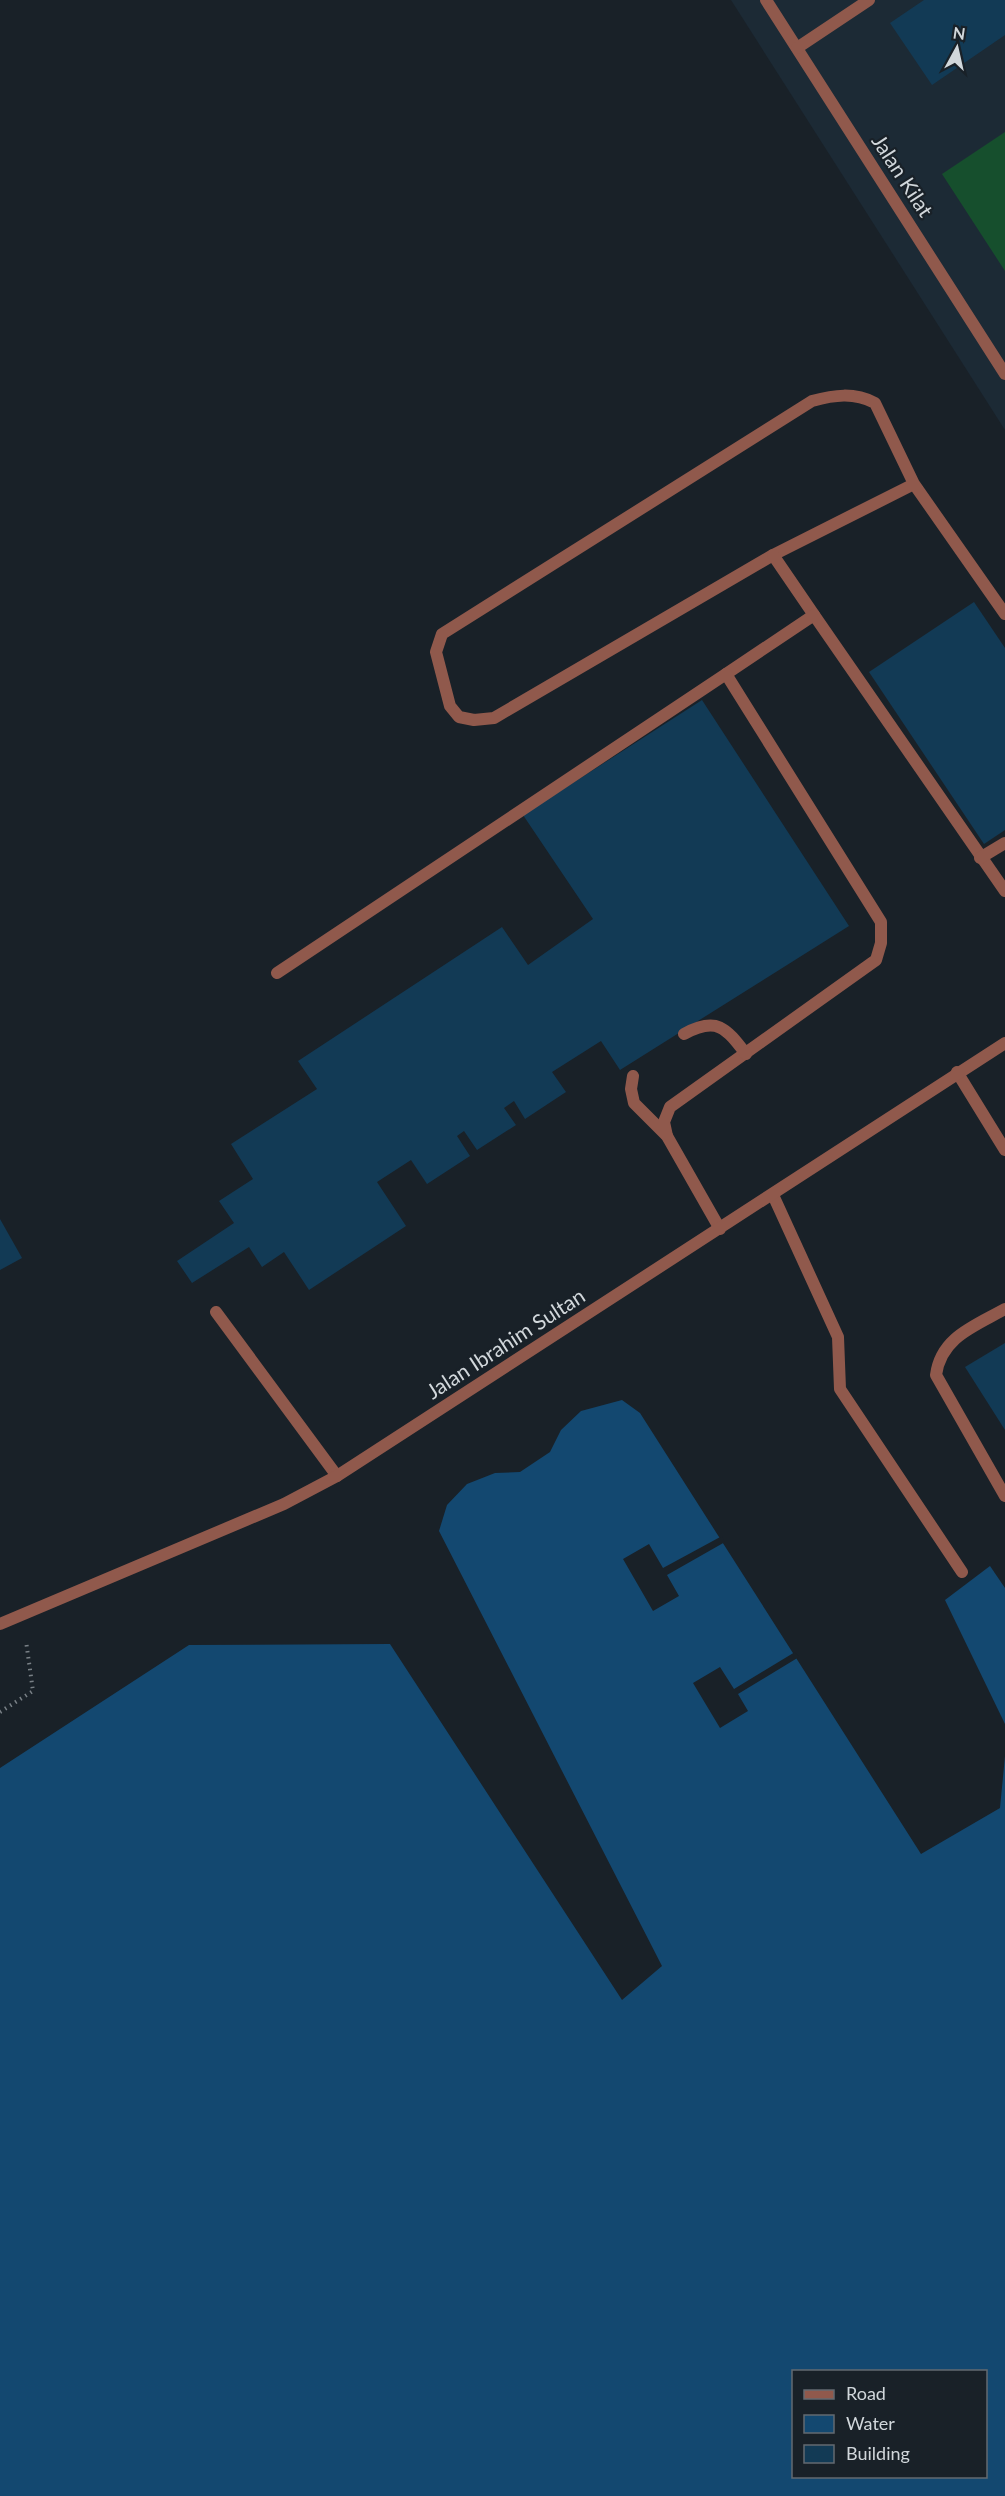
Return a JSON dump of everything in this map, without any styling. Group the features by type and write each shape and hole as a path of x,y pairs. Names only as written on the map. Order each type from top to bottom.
{"street":[{"name":"Jalan Kilat","path":"766,0 1005,374"},
{"path":"797,48 869,0"},
{"path":"914,484 773,555 494,717 474,720 459,717 450,706 436,652 442,634 812,401 836,395 862,397 875,403 914,484 1005,614"},
{"path":"773,555 980,858 1005,891"},
{"path":"277,973 814,615"},
{"path":"667,1136 664,1122 670,1107 876,960 881,943 881,922 726,674"},
{"path":"980,858 1005,843"},
{"path":"684,1034 706,1024 720,1027 728,1030 746,1054"},
{"name":"Jalan Ibrahim Sultan","path":"0,1624 284,1504 337,1476 1005,1043"},
{"path":"957,1072 1005,1150"},
{"path":"633,1076 631,1089 634,1103 667,1136 720,1229"},
{"path":"773,1195 838,1337 840,1389 962,1572"},
{"path":"1005,1309 951,1341 938,1362 936,1375 1005,1496"},
{"path":"216,1312 337,1476"}],"path":[{"path":"0,1712 33,1691 22,1616"}],"shaded area":[{"path":"731,0 1005,0 1005,430"}],"green space":[{"path":"1005,132 1005,271 942,174"}],"water":[{"path":"622,1400 640,1413 921,1854 1000,1808 1005,1756 1005,2496 0,2496 0,1768 189,1645 390,1644 622,2000 662,1966 439,1531 447,1505 467,1484 495,1473 520,1472 550,1452 561,1430 581,1411"},
{"path":"990,1566 1005,1588 1005,1724 945,1600"}],"pier":[{"path":"722,1536 725,1542 667,1575 679,1596 653,1611 623,1559 649,1544 663,1568"},
{"path":"795,1652 799,1657 738,1694 748,1711 720,1728 693,1683 720,1667 734,1689"}],"building":[{"path":"924,0 1005,0 1005,35 932,85 890,23"},
{"path":"974,602 1005,648 1005,830 984,844 869,672"},
{"path":"702,700 849,926 620,1070 601,1041 552,1072 566,1092 525,1119 514,1101 504,1108 516,1125 477,1150 464,1131 457,1136 470,1156 427,1184 411,1160 377,1182 406,1226 309,1290 284,1252 262,1267 249,1247 192,1283 177,1261 234,1223 219,1201 253,1179 231,1144 317,1089 298,1061 502,927 528,965 593,919 523,815"},
{"path":"0,1219 22,1258 0,1270"},
{"path":"1005,1343 1005,1430 965,1367"}]}
